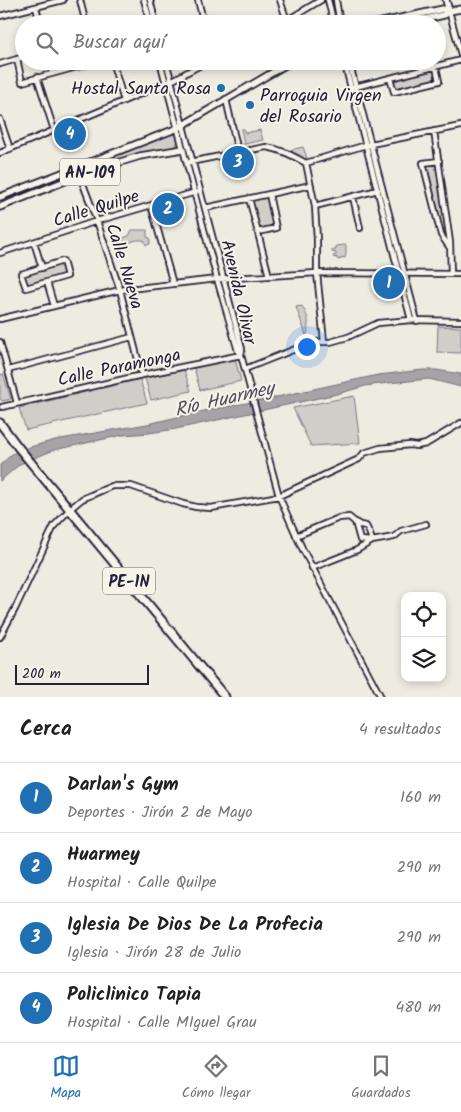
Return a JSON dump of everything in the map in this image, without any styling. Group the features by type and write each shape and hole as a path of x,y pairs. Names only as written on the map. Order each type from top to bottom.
{"highway":[{"name":"PE-1N","path":"0,423 225,697"}],"main road":[{"path":"446,0 449,11"},
{"path":"415,15 443,9 449,11 461,9"},
{"path":"444,15 449,11"},
{"name":"AN-109","path":"0,197 180,127 276,70"},
{"name":"AN-109","path":"2,206 80,175 140,156 183,149"},
{"path":"0,197 2,206"}],"street":[{"path":"0,16 63,0"},
{"path":"80,0 84,15"},
{"path":"144,0 150,15"},
{"path":"150,0 152,15"},
{"path":"198,0 202,15"},
{"path":"280,0 284,15"},
{"path":"296,15 320,0"},
{"path":"328,0 332,15"},
{"path":"336,0 338,15"},
{"path":"36,7 38,15"},
{"path":"449,11 461,55"},
{"path":"0,64 15,60"},
{"path":"446,64 461,60"},
{"path":"19,70 22,82 64,70"},
{"path":"115,70 124,101"},
{"name":"Avenida Olivar","path":"164,70 169,82"},
{"name":"Avenida Olivar","path":"167,70 217,279 238,351 241,355"},
{"path":"0,153 169,82 191,70"},
{"path":"347,70 414,321"},
{"path":"350,70 353,87"},
{"path":"353,87 423,70"},
{"path":"390,78 394,92 439,81 437,70"},
{"path":"37,77 54,130"},
{"path":"226,99 238,152"},
{"path":"0,119 10,149"},
{"path":"189,162 266,147 275,148 306,163 368,144 461,126"},
{"name":"Avenida Olivar","path":"180,127 183,149 189,162"},
{"path":"434,131 450,248 451,274"},
{"path":"368,144 378,190 402,273"},
{"path":"439,160 423,163 442,235 450,248"},
{"path":"306,163 315,206 317,272 324,342"},
{"name":"Calle Nueva","path":"77,168 120,290 142,375"},
{"path":"205,208 311,185"},
{"path":"315,206 378,190"},
{"name":"Avenida Olivar","path":"197,192 205,208 242,349 241,355"},
{"name":"Calle Quilpe","path":"0,253 97,221 197,192"},
{"path":"258,232 276,228 269,194"},
{"path":"353,197 360,228"},
{"path":"249,198 269,276"},
{"path":"151,205 173,284"},
{"path":"34,242 42,268"},
{"path":"63,261 67,276 26,288 21,274 42,268 63,261"},
{"path":"0,319 120,290 217,279 317,272 461,274"},
{"path":"48,282 54,306"},
{"path":"245,369 313,342 330,342 348,337 378,323 461,321"},
{"path":"8,370 132,337"},
{"path":"0,342 17,404"},
{"path":"241,355 279,496 312,568 381,697"},
{"name":"Calle Paramonga","path":"2,407 142,375 241,355"},
{"path":"0,637 16,609 54,526 82,499 112,486 131,486 182,504 211,508 279,496 359,460 364,453 392,446 426,444 461,422"},
{"path":"296,536 339,518 349,517 360,525 366,526 372,541"},
{"path":"355,522 360,540 372,541 394,537 401,531 426,524"},
{"path":"312,568 358,550 372,541"}],"shaded area":[{"path":"434,70 437,78 397,89 394,80"},
{"path":"241,129 244,129 245,133 260,130 263,140 244,144"},
{"path":"167,133 175,134 178,140 173,148 82,171 82,168"},
{"path":"303,147 307,158 303,160 290,150"},
{"path":"436,164 447,238 443,232 427,165"},
{"path":"74,171 76,175 10,201 6,199 7,197"},
{"path":"267,196 274,226 259,229 251,200"},
{"path":"132,230 147,230 150,244 146,245 144,240 136,240 123,245 123,238 129,236"},
{"path":"346,245 345,258 342,257 340,260 337,257 334,258 333,256 336,253 332,252 332,250 336,250 336,246"},
{"path":"60,264 65,275 27,285 24,276"},
{"path":"302,306 308,320 308,332 306,335 296,307"},
{"path":"438,326 461,327 461,353 437,352"},
{"path":"235,359 241,381 200,390 194,368"},
{"path":"184,370 191,391 151,400 145,378"},
{"path":"423,370 461,374 461,387 429,379 365,386 337,394 176,429 123,435 54,450 20,464 0,481 0,465 12,454 55,440 147,424 378,375"},
{"path":"3,374 11,399 2,401 0,399 0,375"},
{"path":"140,379 147,403 26,430 19,408"},
{"path":"354,396 360,443 311,446 293,408"}],"place":[{"name":"Hostal Santa Rosa","path":"221,88"},
{"name":"Parroquia Virgen del Rosario","path":"250,105"},
{"name":"Policlinico Tapia","path":"70,134"},
{"name":"Iglesia De Dios De La Profecia","path":"238,162"},
{"name":"Huarmey","path":"168,209"},
{"name":"Darlan's Gym","path":"389,283"}],"water label":[{"name":"Río Huarmey","path":"224,398"}]}
